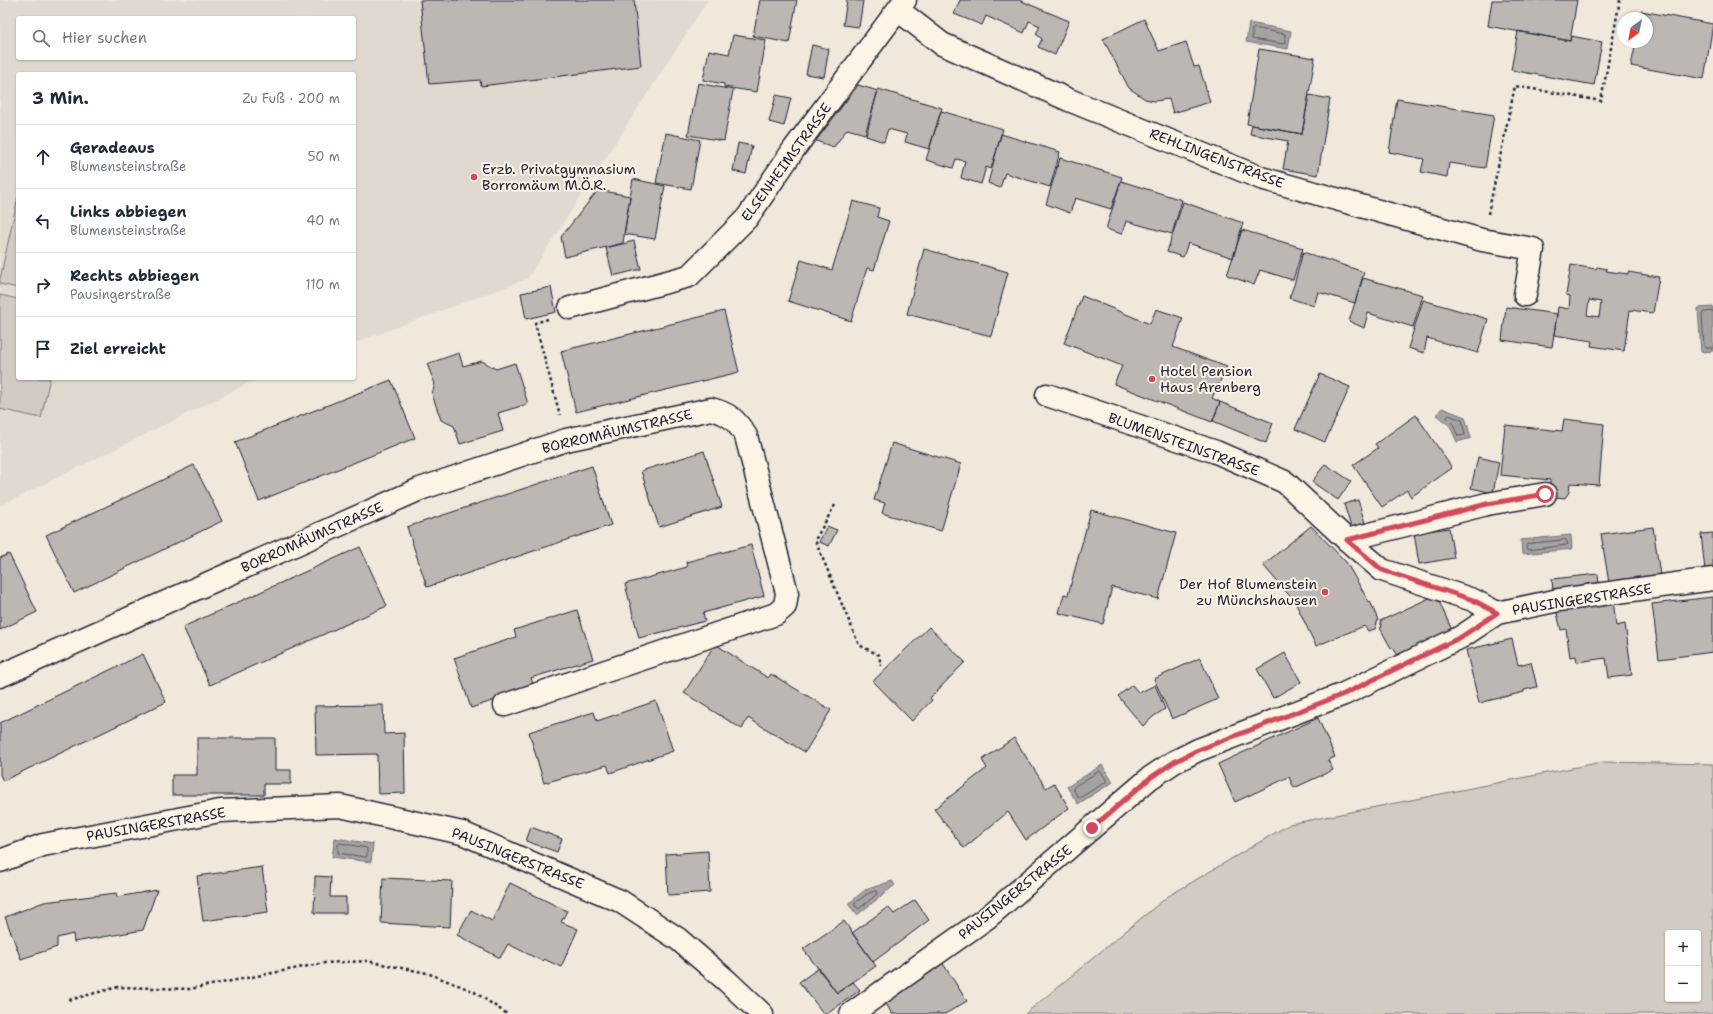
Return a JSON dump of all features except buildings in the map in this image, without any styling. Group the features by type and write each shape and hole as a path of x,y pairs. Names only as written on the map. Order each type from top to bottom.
{"street":[{"name":"REHLINGENSTRASSE","path":"901,5 942,44 1069,100 1261,178 1482,240 1533,249 1525,295"},
{"name":"ELSENHEIMSTRASSE","path":"570,308 689,276 747,218 794,149 901,5"},
{"name":"BLUMENSTEINSTRASSE","path":"1047,395 1216,452 1285,482 1347,540 1382,570 1473,600 1497,613"},
{"name":"BORROMÄUMSTRASSE","path":"0,676 420,489 566,440 711,409 722,412 736,420 746,436 787,593 785,606 776,614 505,705"},
{"path":"1347,540 1487,504 1545,494"},
{"name":"PAUSINGERSTRASSE","path":"851,1014 988,917 1150,778 1174,762 1198,750 1344,694 1461,637 1497,613 1559,600 1713,579"},
{"name":"PAUSINGERSTRASSE","path":"0,861 43,845 220,811 340,806 462,833 620,901 678,939 762,1014"}],"path":[{"path":"1482,240 1515,86 1601,101 1620,0"},
{"path":"534,323 566,440"},
{"path":"835,504 815,540 859,645 879,655 881,666"},
{"path":"69,1000 118,987 190,989 324,963 367,961 427,973 473,992 507,1014"}],"shaded area":[{"name":"Erzb. Privatgymnasium Borromäum M.Ö.R.","path":"0,0 708,0 527,279 356,342 356,72 16,72 16,380 255,380 0,506"},
{"path":"16,206 16,288 0,284"},
{"path":"0,295 16,299 16,380 50,380 41,418 0,409"},
{"path":"1602,762 1713,764 1713,1014 1025,1014 1167,897 1290,824"}],"water":[{"path":"1249,23 1291,31 1288,49 1246,42"},
{"path":"1713,307 1713,351 1701,352 1698,308"},
{"path":"1442,408 1465,417 1471,438 1457,442 1450,426 1436,415"},
{"path":"1571,535 1572,549 1522,554 1521,540"},
{"path":"1102,765 1113,782 1078,804 1067,787"},
{"path":"335,838 373,844 371,862 332,857"},
{"path":"892,881 895,885 857,915 848,904 865,890"}],"place":[{"name":"Erzb. Privatgymnasium Borromäum M.Ö.R.","path":"474,177"},
{"name":"Hotel Pension Haus Arenberg","path":"1152,379"},
{"name":"Der Hof Blumenstein zu Münchshausen","path":"1325,592"}],"route":[{"path":"1092,828 1150,778 1174,762 1198,750 1344,694 1461,637 1497,613 1473,600 1382,570 1347,540 1487,504 1545,494"}]}
